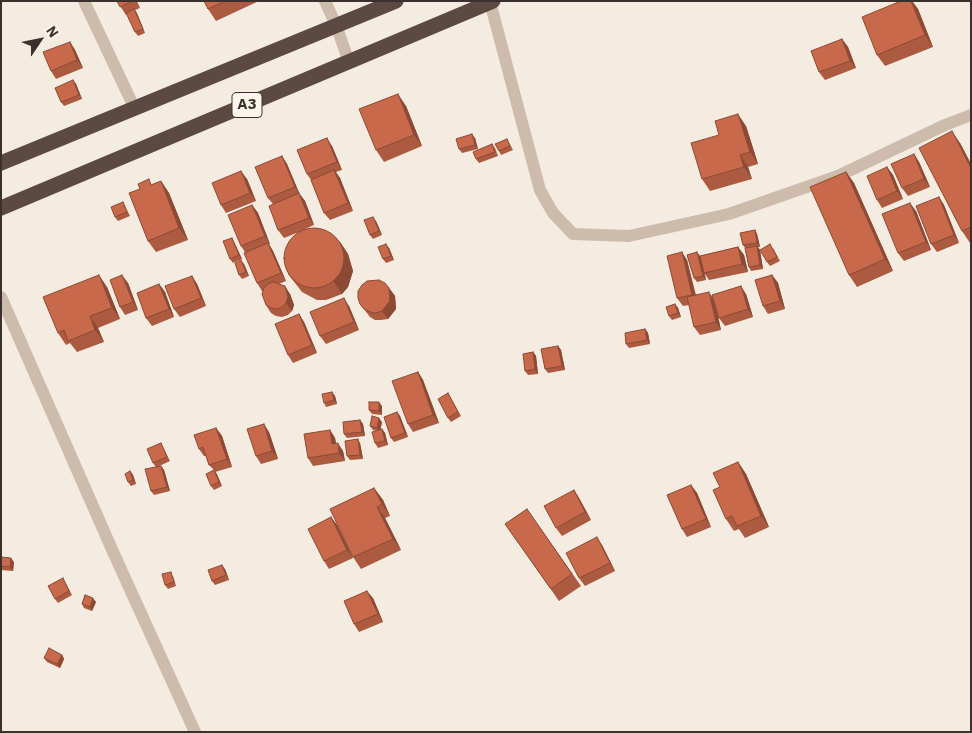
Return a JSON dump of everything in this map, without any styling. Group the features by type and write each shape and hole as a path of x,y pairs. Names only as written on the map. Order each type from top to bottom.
{"highway":[{"name":"A3","path":"1,163 396,1"},
{"name":"A3","path":"1,208 491,2"}],"street":[{"path":"84,1 134,107"},
{"path":"325,1 350,62"},
{"path":"491,2 540,190 553,214 573,234 629,236 729,214 838,176 944,124 971,115"},
{"path":"1,297 195,732"}],"building":[{"path":"117,1 132,1 120,7"},
{"path":"204,1 225,1 208,9"},
{"path":"901,1 911,1 925,35 877,55 862,17"},
{"path":"134,9 143,29 135,32 126,13"},
{"path":"842,39 850,61 819,72 811,51"},
{"path":"70,42 77,60 51,71 43,52"},
{"path":"73,80 79,95 61,102 55,88"},
{"path":"398,94 414,135 376,150 359,109"},
{"path":"738,114 750,152 740,155 744,167 702,179 691,143 719,135 715,121"},
{"path":"952,131 971,168 971,227 962,231 919,148"},
{"path":"472,134 475,145 459,149 456,139"},
{"path":"327,138 337,162 307,174 297,150"},
{"path":"507,139 510,146 499,151 495,144"},
{"path":"492,144 495,152 476,159 473,152"},
{"path":"914,154 924,179 902,188 891,164"},
{"path":"282,156 295,187 268,198 255,167"},
{"path":"887,167 897,191 877,200 867,176"},
{"path":"334,170 348,203 324,213 311,180"},
{"path":"241,171 250,193 221,205 212,183"},
{"path":"846,172 885,259 849,275 810,187"},
{"path":"149,179 151,185 161,181 179,228 148,241 129,193 140,189 138,184"},
{"path":"299,193 309,218 278,230 269,206"},
{"path":"939,197 954,235 931,244 916,206"},
{"path":"123,202 127,212 115,217 111,207"},
{"path":"910,203 926,242 898,253 882,214"},
{"path":"252,205 265,236 241,246 228,215"},
{"path":"373,217 379,231 370,235 364,220"},
{"path":"314,228 331,233 339,241 344,258 339,275 331,283 314,288 297,283 289,275 284,258 289,241 297,233"},
{"path":"755,230 757,243 743,245 740,233"},
{"path":"232,238 239,255 230,259 223,241"},
{"path":"268,243 281,273 257,283 244,253"},
{"path":"386,244 391,256 383,259 378,247"},
{"path":"770,244 777,257 767,262 760,250"},
{"path":"757,246 760,265 749,267 745,248"},
{"path":"738,247 742,264 704,273 700,256"},
{"path":"682,252 692,295 677,298 667,256"},
{"path":"697,252 703,276 694,278 687,255"},
{"path":"241,260 246,272 239,275 235,263"},
{"path":"99,275 112,308 90,316 95,330 68,341 64,330 58,333 43,297"},
{"path":"122,275 133,302 120,307 110,280"},
{"path":"772,275 780,301 763,306 755,280"},
{"path":"192,276 201,298 174,309 165,286"},
{"path":"379,280 389,288 390,301 382,311 370,312 360,304 358,291 367,281"},
{"path":"273,282 285,286 288,297 286,303 277,309 266,305 262,294 264,288"},
{"path":"159,284 169,309 146,318 137,293"},
{"path":"741,286 748,309 719,318 712,295"},
{"path":"709,292 716,322 694,327 687,297"},
{"path":"344,298 354,322 320,336 310,312"},
{"path":"675,304 678,313 669,316 666,307"},
{"path":"299,314 312,345 288,355 275,324"},
{"path":"645,329 647,340 626,344 625,333"},
{"path":"558,346 562,366 545,369 541,349"},
{"path":"533,352 535,369 525,371 523,354"},
{"path":"418,372 433,415 408,424 392,381"},
{"path":"332,392 334,400 324,403 322,394"},
{"path":"448,393 458,412 448,418 438,399"},
{"path":"369,402 379,402 379,411 369,410"},
{"path":"397,412 405,433 391,438 384,417"},
{"path":"372,416 379,418 377,428 370,426"},
{"path":"360,420 362,432 344,434 343,422"},
{"path":"264,424 272,451 256,456 247,429"},
{"path":"216,428 227,459 209,465 203,447 199,449 194,435"},
{"path":"382,429 385,441 375,443 372,432"},
{"path":"330,430 332,444 338,443 339,453 308,458 304,434"},
{"path":"358,439 360,455 347,456 345,441"},
{"path":"161,443 167,457 153,463 147,449"},
{"path":"738,462 761,516 737,526 732,516 726,519 713,490 720,487 713,473"},
{"path":"161,466 167,487 151,491 145,469"},
{"path":"214,470 219,482 211,486 206,474"},
{"path":"130,471 133,480 128,482 125,474"},
{"path":"691,485 706,519 682,529 667,495"},
{"path":"374,488 382,504 377,507 393,539 353,557 330,509"},
{"path":"574,490 585,512 556,528 544,506"},
{"path":"527,509 572,574 551,589 505,524"},
{"path":"331,517 347,550 324,561 308,529"},
{"path":"597,537 610,563 579,578 566,553"},
{"path":"1,557 11,558 10,567 1,566"},
{"path":"222,565 226,575 212,581 208,570"},
{"path":"171,572 174,582 165,585 162,574"},
{"path":"63,578 69,591 55,599 48,586"},
{"path":"367,591 378,614 354,624 344,601"},
{"path":"85,595 93,598 90,607 82,604"},
{"path":"49,648 62,655 57,664 44,658"}]}
